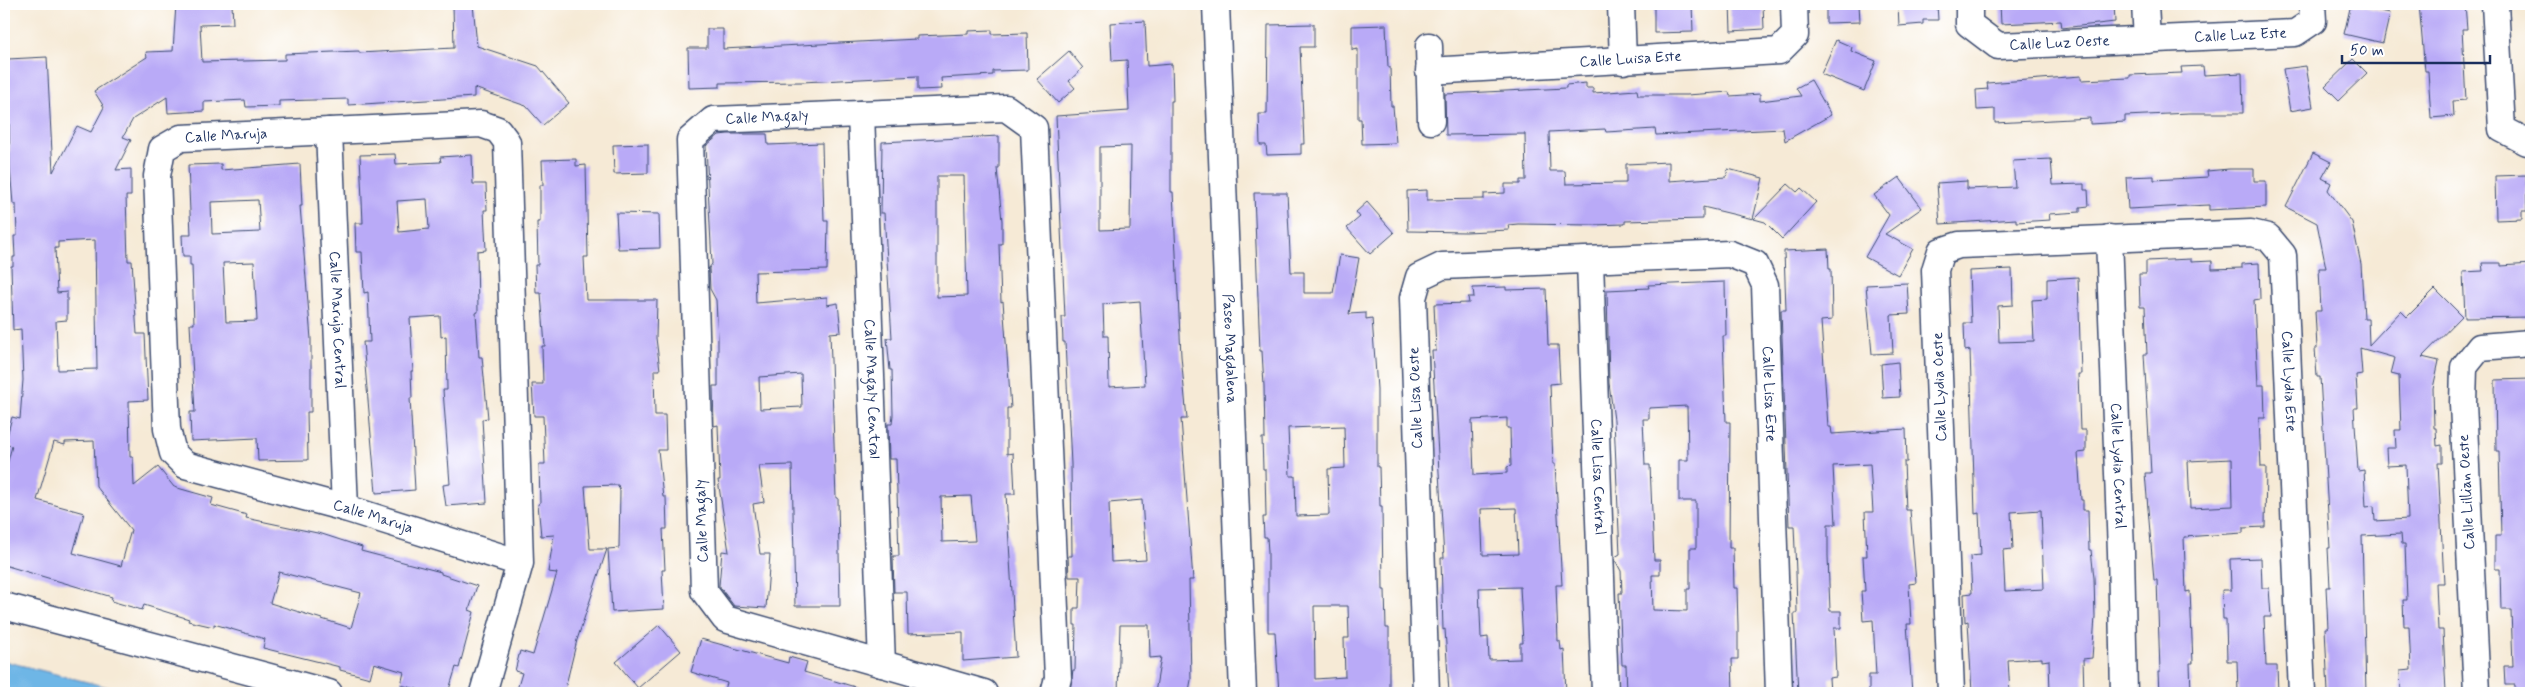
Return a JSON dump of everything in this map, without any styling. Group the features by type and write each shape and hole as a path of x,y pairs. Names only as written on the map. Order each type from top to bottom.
{"street":[{"name":"Paseo Magdalena","path":"1216,4 1243,693"},
{"path":"1621,4 1623,61"},
{"name":"Calle Luisa Este","path":"1431,121 1429,59 1623,61 1779,51 1795,36 1794,4"},
{"name":"Calle Luz Oeste","path":"1969,4 1970,24 1998,46 2147,40"},
{"path":"2145,4 2147,40"},
{"name":"Calle Luz Este","path":"2147,40 2295,33 2313,21 2312,4"},
{"path":"2495,4 2502,129 2527,142 2531,142"},
{"name":"Calle Magaly","path":"984,693 725,619 704,591 690,140 713,120 1006,108 1034,128 1058,678 1054,693"},
{"name":"Calle Magaly Central","path":"861,114 882,664"},
{"name":"Calle Maruja","path":"482,693 520,563 507,142 498,130 481,124 181,138 162,149 156,176 167,430 173,452 185,465 345,508 520,563"},
{"name":"Calle Maruja Central","path":"329,131 345,508"},
{"name":"Calle Lydia Este","path":"2109,238 2251,233 2268,237 2283,255 2302,693"},
{"name":"Calle Lydia Oeste","path":"1951,693 1935,270 1941,251 1959,245 2109,238"},
{"name":"Calle Lydia Central","path":"2109,238 2121,552 2124,693"},
{"name":"Calle Lisa Este","path":"1590,261 1730,254 1755,264 1765,286 1779,693"},
{"name":"Calle Lisa Oeste","path":"1426,693 1413,298 1419,277 1442,266 1590,261"},
{"name":"Calle Lisa Central","path":"1590,261 1605,693"},
{"name":"Calle Lillian Oeste","path":"2477,693 2463,404 2464,367 2480,347 2531,344"},
{"path":"4,606 329,693"}],"water":[{"path":"4,661 131,693 4,693"}],"building":[{"path":"176,4 232,4 233,24 200,25 202,62 285,60 285,54 359,51 359,53 454,48 453,4 473,4 477,46 538,66 569,103 543,125 526,106 474,88 474,97 348,105 348,99 279,101 279,106 246,107 245,100 204,102 204,111 168,113 167,97 133,119 123,137 131,140 116,170 131,169 131,196 126,196 128,261 132,261 137,334 145,334 148,400 129,401 130,457 133,457 134,486 158,467 174,487 213,498 211,505 247,515 246,518 322,534 362,547 361,551 441,572 441,574 477,586 469,610 474,612 459,668 456,667 448,693 432,693 401,685 404,672 374,663 370,678 340,670 340,667 263,648 265,639 214,624 214,627 188,621 189,619 144,605 142,610 111,601 112,597 4,565 4,476 12,446 5,444 12,417 20,419 23,380 21,329 13,330 11,266 13,266 13,257 15,257 14,236 17,236 16,204 13,204 10,168 8,59 47,57 53,172 77,126 91,132 104,107 94,91 147,57 146,52 173,51","holes":["95,240 97,369 58,370 56,321 67,320 67,292 57,293 55,248 58,248 58,242","94,441 96,486 131,530 121,566 73,553 84,513 37,500 54,442 65,445 65,442","279,572 361,593 351,628 270,603"]},
{"path":"1654,4 1692,4 1693,32 1654,33"},
{"path":"1730,4 1763,4 1764,29 1731,31"},
{"path":"1826,4 1859,4 1860,22 1826,23"},
{"path":"1898,4 1937,4 1938,20 1923,20 1923,24 1899,26"},
{"path":"2000,4 2114,4 2115,22 2062,28 2061,21 2001,24"},
{"path":"2351,4 2390,13 2383,43 2344,34"},
{"path":"2419,4 2465,4 2467,29 2462,29 2466,100 2453,101 2454,116 2431,118 2428,71 2425,71"},
{"path":"1145,21 1147,66 1172,64 1171,192 1173,192 1181,356 1187,419 1181,419 1193,580 1189,580 1191,680 1189,691 1185,693 1155,693 1161,657 1150,658 1149,625 1120,625 1118,693 1078,693 1070,691 1073,670 1075,670 1076,625 1074,625 1074,608 1079,608 1080,577 1069,577 1068,556 1072,556 1071,464 1065,342 1063,342 1062,317 1065,317 1056,116 1129,111 1127,60 1112,61 1110,23","holes":["1131,146 1130,229 1100,230 1100,147","1140,301 1145,385 1109,387 1108,336 1104,336 1103,304","1142,500 1146,560 1111,562 1109,503"]},
{"path":"1314,24 1314,47 1300,47 1304,144 1301,144 1301,154 1267,155 1266,145 1260,145 1259,114 1267,114 1268,25"},
{"path":"1386,25 1391,106 1393,106 1396,143 1362,144 1361,119 1358,119 1358,49 1352,50 1352,26"},
{"path":"707,29 723,29 723,49 917,39 917,36 968,34 968,31 992,30 992,34 1027,33 1028,70 993,71 993,75 941,78 942,89 918,90 918,76 802,82 720,83 720,87 689,88 688,48 707,48"},
{"path":"1836,40 1852,47 1851,51 1876,61 1864,91 1821,74"},
{"path":"1069,51 1083,68 1069,81 1075,88 1058,103 1037,79"},
{"path":"2353,59 2367,73 2339,100 2325,86"},
{"path":"2203,66 2204,75 2242,73 2243,113 2125,116 2125,122 2090,124 2090,118 1995,123 1995,109 1977,110 1976,90 1988,89 1987,83 2081,76 2081,80 2130,78 2130,75 2182,73 2181,67"},
{"path":"2306,66 2313,107 2290,111 2283,69"},
{"path":"1811,80 1831,115 1785,141 1783,129 1656,135 1655,129 1606,132 1605,129 1549,132 1550,171 1565,171 1566,184 1626,183 1626,164 1669,162 1669,181 1726,177 1728,169 1763,178 1753,219 1703,207 1703,219 1625,221 1625,224 1593,225 1518,224 1508,225 1509,230 1466,232 1408,231 1407,191 1427,190 1427,200 1484,199 1484,194 1505,193 1505,184 1520,184 1520,180 1526,180 1525,134 1446,135 1445,94 1566,88 1566,85 1586,83 1586,88 1593,88 1593,93 1637,90 1638,95 1687,95 1729,92 1730,96 1760,94 1760,101 1801,96 1796,88"},
{"path":"767,134 768,145 822,143 824,221 828,221 827,270 755,272 756,303 827,297 827,305 838,303 841,332 830,333 836,498 838,498 840,606 795,606 792,465 759,466 764,502 753,504 760,554 770,554 766,608 734,606 719,586 722,551 729,552 718,480 720,480 718,425 714,426 713,386 718,386 718,338 716,300 710,289 709,268 712,264 706,146 719,135","holes":["801,374 802,407 760,409 759,377"]},
{"path":"999,136 999,168 997,168 1002,221 1002,244 999,244 1001,302 1003,301 1011,408 1007,408 1007,454 1013,453 1015,494 1006,494 1016,657 963,661 963,632 908,634 907,592 894,592 893,556 899,556 896,459 889,459 888,424 892,424 893,415 892,370 890,370 887,338 892,338 884,213 881,213 882,142","holes":["937,176 964,176 967,296 937,297","971,496 975,541 942,542 941,497"]},
{"path":"648,144 648,173 614,174 613,145"},
{"path":"2313,153 2331,162 2322,178 2331,183 2328,190 2352,222 2361,264 2364,318 2368,318 2369,345 2401,311 2407,317 2435,289 2462,316 2422,357 2439,361 2433,388 2434,428 2436,428 2437,446 2442,445 2442,463 2438,463 2444,583 2436,583 2438,630 2443,630 2446,693 2401,691 2400,671 2411,670 2409,626 2404,626 2403,600 2407,600 2405,544 2402,544 2401,534 2362,536 2366,693 2328,693 2325,628 2328,628 2326,587 2330,587 2328,548 2330,548 2320,377 2317,377 2315,348 2317,348 2315,311 2321,311 2319,268 2326,268 2317,223 2286,207","holes":["2360,348 2395,358 2391,374 2399,376 2401,430 2395,430 2396,448 2386,448 2387,466 2406,465 2408,519 2375,521 2374,506 2366,507 2364,470 2358,471 2354,408 2358,408 2356,375 2362,374"]},
{"path":"395,154 396,164 441,162 440,157 472,155 473,184 486,184 487,210 484,210 486,250 477,251 478,312 476,313 479,357 482,357 488,418 482,419 487,503 446,506 443,485 450,484 443,390 447,390 446,336 441,337 440,316 410,318 413,371 411,371 412,398 410,398 415,490 376,493 363,342 370,342 368,292 364,293 362,252 356,252 355,223 363,223 360,155","holes":["427,199 429,229 399,232 397,201"]},
{"path":"576,159 576,166 586,165 588,257 584,257 586,300 657,300 656,338 660,370 654,370 655,415 665,415 666,450 658,450 663,497 666,497 667,529 663,529 665,570 662,570 664,609 612,612 608,549 619,548 620,491 618,485 585,486 590,549 607,549 577,640 564,693 516,693 522,673 515,671 520,651 533,655 557,573 548,572 554,535 541,536 538,504 540,503 539,464 545,464 543,416 534,416 532,384 543,384 542,346 545,346 541,293 536,293 535,265 538,265 537,222 540,222 540,185 543,185 542,160"},
{"path":"2051,159 2053,185 2084,184 2084,190 2088,190 2089,206 2080,207 2080,212 2049,214 2050,220 2016,222 2016,219 1940,224 1937,183 1967,181 1967,189 2015,187 2013,161"},
{"path":"221,164 221,170 300,164 302,206 300,206 311,339 311,412 307,412 308,460 258,461 257,438 191,441 190,412 195,412 190,324 194,324 192,265 190,265 190,256 183,256 182,235 191,235 188,165","holes":["258,200 260,232 212,234 211,202","254,262 257,321 226,322 223,263"]},
{"path":"2254,169 2254,181 2266,181 2266,207 2209,210 2209,205 2128,209 2126,177 2154,176 2154,180 2208,177 2207,171"},
{"path":"2526,175 2527,211 2522,211 2522,219 2496,220 2495,176"},
{"path":"1899,177 1922,208 1885,234 1913,249 1898,275 1865,257 1889,215 1874,195"},
{"path":"1788,184 1797,192 1801,188 1816,202 1782,239 1765,222 1754,219"},
{"path":"1254,193 1287,193 1291,272 1304,272 1304,293 1333,293 1340,255 1359,258 1349,314 1366,313 1366,319 1372,318 1377,389 1377,467 1379,467 1380,506 1382,506 1383,590 1385,590 1386,628 1389,628 1389,693 1279,693 1275,632 1268,632 1268,552 1267,537 1264,537 1263,517 1266,517 1262,438 1265,438 1264,386 1262,351 1260,351","holes":["1344,426 1345,468 1328,469 1329,515 1296,516 1295,476 1290,476 1288,428","1314,606 1348,606 1349,638 1344,638 1345,677 1315,679"]},
{"path":"1367,202 1394,233 1370,254 1347,228 1360,217 1356,212"},
{"path":"616,213 659,214 660,248 618,249"},
{"path":"1828,249 1829,269 1831,269 1832,320 1821,321 1828,427 1831,427 1832,434 1906,429 1907,462 1904,462 1906,510 1910,510 1916,583 1909,584 1911,624 1907,624 1912,693 1869,693 1869,675 1876,675 1873,620 1863,621 1861,591 1865,591 1863,556 1867,556 1865,512 1873,512 1870,464 1833,466 1836,524 1828,524 1828,556 1830,611 1841,611 1841,628 1834,628 1836,677 1829,678 1830,693 1798,693 1794,613 1797,613 1794,526 1789,526 1781,310 1786,310 1784,251"},
{"path":"2191,259 2191,262 2212,261 2212,269 2242,268 2242,264 2259,263 2260,299 2254,300 2258,385 2264,385 2265,418 2259,418 2261,467 2266,467 2265,527 2243,528 2243,533 2184,537 2186,592 2190,591 2193,663 2190,663 2191,693 2159,693 2157,580 2154,580 2145,473 2151,473 2144,354 2147,354 2145,307 2140,307 2139,274 2146,274 2146,261","holes":["2232,459 2233,506 2190,508 2188,461"]},
{"path":"2482,263 2501,263 2501,266 2531,264 2531,317 2465,318 2463,272 2483,271"},
{"path":"2012,269 2013,305 1998,306 1999,342 2034,341 2032,300 2047,299 2047,279 2078,277 2081,374 2078,374 2080,430 2086,430 2086,452 2078,453 2081,500 2083,500 2083,510 2088,510 2089,550 2091,550 2094,578 2095,617 2092,658 2083,659 2084,693 2050,693 2049,660 2042,661 2042,658 2008,660 2010,693 1972,693 1968,621 1965,622 1964,594 1972,593 1970,556 1981,555 1979,513 1975,514 1970,350 1965,351 1964,323 1971,323 1969,271","holes":["2041,510 2044,589 2005,591 2003,550 2013,549 2011,512"]},
{"path":"1725,282 1726,336 1723,336 1726,422 1730,422 1729,548 1733,548 1734,588 1737,588 1738,627 1738,659 1732,659 1733,693 1627,693 1626,665 1622,665 1619,593 1622,593 1621,571 1615,560 1615,557 1620,554 1614,420 1609,383 1607,290 1649,288 1648,285","holes":["1687,406 1688,460 1679,460 1679,501 1696,501 1696,548 1690,548 1690,589 1687,589 1687,611 1653,610 1652,575 1660,575 1660,560 1654,560 1650,465 1645,465 1643,419 1649,419 1649,408"]},
{"path":"1907,283 1909,314 1891,315 1893,353 1872,354 1866,285"},
{"path":"1506,287 1506,290 1546,289 1548,345 1558,345 1560,383 1550,384 1553,464 1555,464 1562,585 1556,585 1558,641 1560,641 1561,650 1564,649 1566,693 1449,693 1445,629 1443,630 1441,558 1444,558 1432,351 1436,351 1434,304 1469,303 1468,297 1474,297 1473,288","holes":["1507,418 1507,428 1510,428 1511,466 1507,467 1507,473 1474,475 1472,420","1516,508 1518,554 1483,555 1481,509","1520,587 1523,643 1520,643 1520,659 1489,660 1488,637 1481,638 1479,588"]},
{"path":"1898,362 1900,397 1883,398 1881,364"},
{"path":"2531,379 2531,693 2515,693 2515,685 2505,685 2504,666 2513,666 2511,610 2501,610 2500,569 2495,569 2495,536 2501,536 2499,451 2496,451 2495,380"},
{"path":"2261,558 2262,588 2269,588 2271,617 2264,617 2266,666 2277,666 2278,693 2238,693 2237,661 2227,661 2226,619 2223,619 2222,590 2231,590 2230,559"},
{"path":"659,625 681,651 638,688 616,662"},
{"path":"701,639 788,663 789,657 807,662 804,672 862,689 862,693 724,693 727,683 691,672"}]}
